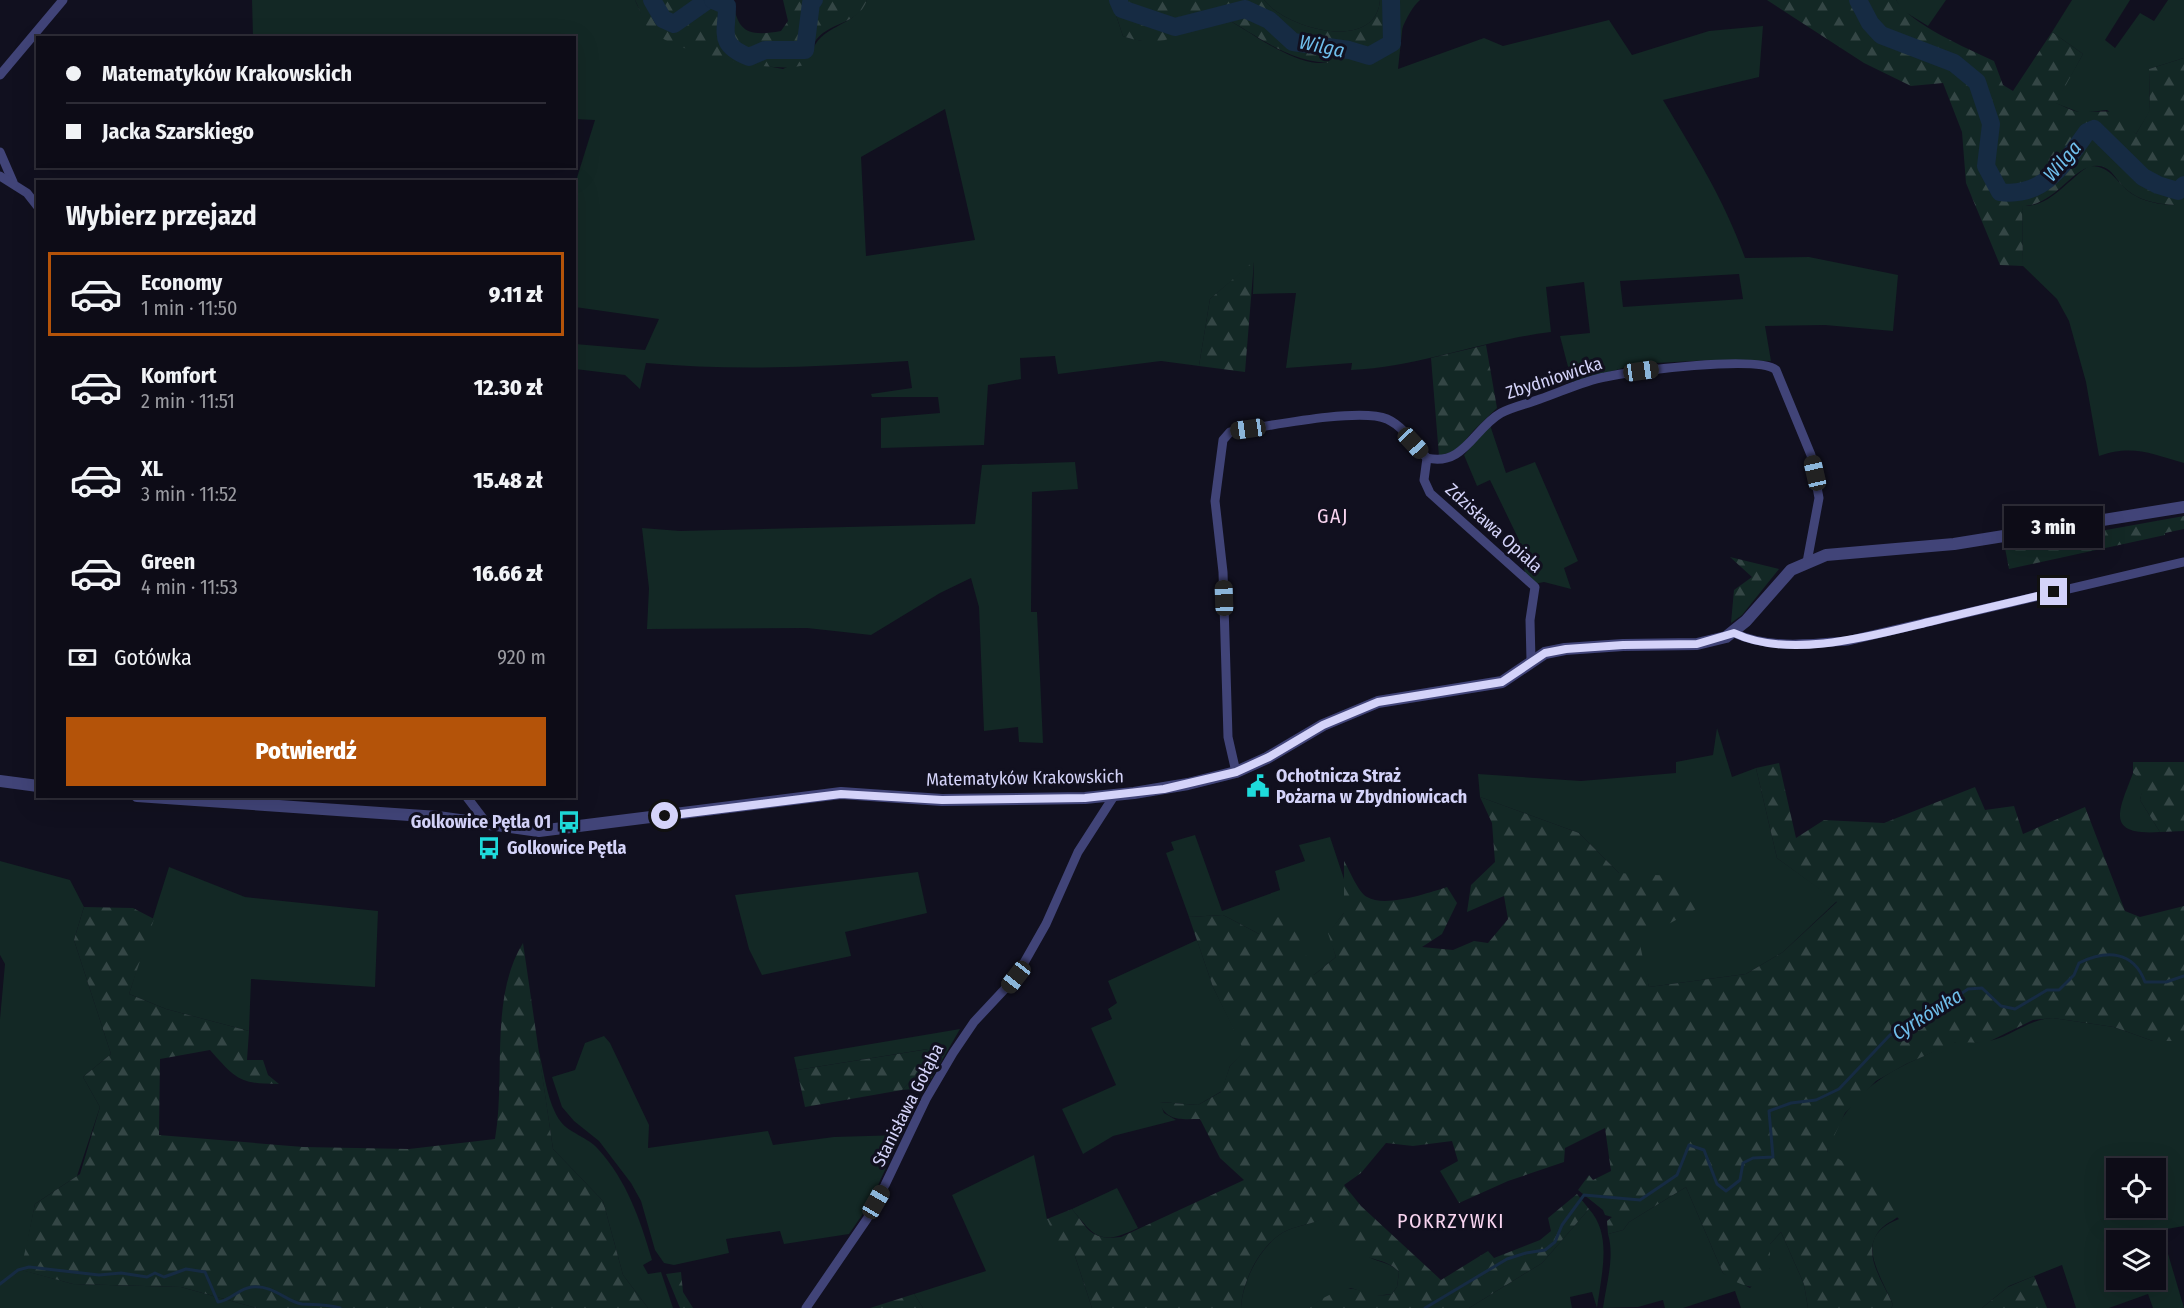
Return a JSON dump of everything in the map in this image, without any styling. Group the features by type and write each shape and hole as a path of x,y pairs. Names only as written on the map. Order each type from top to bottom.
{"street":[{"path":"0,75 63,0"},
{"path":"0,152 13,182"},
{"path":"0,176 13,182 27,193 36,204"},
{"name":"Zbydniowicka","path":"1427,458 1444,460 1454,456 1501,413 1603,377 1660,369 1756,363 1772,367 1776,370 1811,454 1819,498 1807,562"},
{"path":"1236,772 1228,736 1223,572 1215,501 1223,440 1230,432 1336,418 1386,418 1398,426 1427,458"},
{"name":"Zdzisława Opiala","path":"1427,458 1424,480 1430,492 1535,587 1530,620 1532,660"},
{"path":"2184,507 1954,544 1826,555 1791,570 1734,633 1748,640 1769,642 1806,644 1847,641 2184,562"},
{"name":"Matematyków Krakowskich","path":"165,798 438,817 524,830 566,829 841,794 942,800 1114,796 1188,784 1236,772 1269,757 1323,725 1378,702 1502,682 1532,660 1566,649 1697,644 1734,633"},
{"path":"0,782 36,786"},
{"name":"Stanisława Gołąba","path":"806,1308 867,1219 926,1098 953,1053 974,1022 1004,994 1027,960 1078,852 1114,796"},
{"path":"468,798 488,825"}],"green space":[{"path":"252,0 635,0 644,20 756,64 783,69 811,55 821,37 854,16 867,0 1111,0 1123,36 1137,40 1162,40 1222,16 1281,51 1317,63 1386,53 1403,23 1398,69 1484,38 1503,46 1609,20 1632,55 1709,31 1763,26 1759,77 1663,100 1718,197 1745,258 1809,257 1898,275 1893,331 1825,325 1765,326 1771,361 1712,360 1638,364 1572,382 1560,336 1590,333 1584,282 1546,287 1551,332 1377,368 1351,370 1352,363 1286,368 1296,293 1253,294 1254,262 1210,299 1199,366 1161,361 1058,374 1055,356 1020,358 1021,379 988,385 984,445 881,448 881,418 940,413 938,397 872,397 871,394 912,388 908,361 777,367 712,367 646,363 640,389 625,375 576,369 576,344 645,350 659,319 576,307 576,181 595,120 576,119 576,36 253,36","holes":["945,109 975,240 866,256 861,157","1739,274 1743,299 1623,307 1620,281"]},
{"path":"635,0 733,0 738,19 746,30 770,33 781,31 788,21 783,0 867,0 857,15 820,36 814,43 804,65 771,67 700,53 661,38 649,29"},
{"path":"1111,0 1264,0 1290,19 1309,27 1328,31 1347,31 1363,27 1375,17 1380,0 1420,0 1410,13 1395,42 1385,54 1370,60 1334,63 1316,62 1284,52 1222,16 1163,40 1151,42 1123,36"},
{"path":"1264,0 1380,0 1375,17 1363,27 1347,31 1328,31 1309,27 1290,19"},
{"path":"1767,0 1896,0 1903,9 1926,27 1994,61 2003,85 2013,91 2052,32 2083,54 2056,103 2080,112 2113,112 2136,134 2150,110 2149,69 2184,58 2184,205 2161,204 2146,200 2132,194 2104,167 2090,167 2072,177 2045,199 2022,206 2023,266 2000,265 1966,183 1962,132 1943,83 1911,86 1864,63"},
{"path":"1896,0 1946,0 1928,26 1902,10"},
{"path":"2072,0 2130,0 2105,40 2115,48 2140,13 2154,21 2168,0 2184,0 2184,58 2149,69 2150,111 2136,134 2107,110 2081,113 2055,103 2083,54 2052,32"},
{"path":"2089,166 2109,172 2128,191 2139,198 2158,203 2184,205 2184,463 2132,451 2111,452 2099,456 2086,382 2069,321 2057,299 2023,266 2022,206 2042,202"},
{"path":"1254,261 1245,372 1199,366 1210,299"},
{"path":"1486,345 1497,408 1457,450 1439,456 1431,358"},
{"path":"1490,425 1506,473 1535,462 1578,561 1564,568 1571,589 1544,582 1534,584 1525,573 1519,540 1490,480 1477,486 1464,455"},
{"path":"1075,462 1078,489 1032,492 1031,612 1037,612 1043,743 1019,742 1018,727 984,731 979,607 971,578 940,593 871,635 807,628 647,629 649,588 642,528 680,531 975,524 982,465"},
{"path":"2184,516 2184,529 2165,533 2165,535 2009,569 2005,548"},
{"path":"1730,557 1779,569 1742,615 1731,623 1734,590 1752,577"},
{"path":"1717,728 1732,777 1756,768 1777,858 1837,901 1783,952 1746,974 1649,987 1619,873 1579,833 1480,797 1478,774 1581,781 1676,773 1676,762 1713,755"},
{"path":"2133,762 2184,762 2184,831 2160,832 2140,800 2144,782 2133,773"},
{"path":"1779,763 1796,838 1824,820 1884,823 1975,787 1985,810 2014,806 2023,834 2085,807 2125,911 2140,917 2184,906 2184,1041 2153,1041 2114,1027 2053,1018 2033,1020 1986,1043 1956,1042 1906,1064 1876,1081 1845,1113 1827,1151 1900,1200 1904,1210 1879,1231 1872,1249 1879,1277 1893,1305 1891,1308 1808,1308 1804,1284 1781,1232 1770,1244 1770,1268 1760,1286 1745,1286 1736,1282 1723,1273 1686,1187 1629,1222 1623,1230 1608,1234 1607,1221 1612,1217 1605,1215 1603,1210 1578,1190 1589,1175 1593,1180 1611,1171 1605,1128 1565,1148 1564,1162 1508,1181 1459,1203 1440,1171 1458,1161 1452,1141 1413,1146 1386,1143 1361,1173 1344,1185 1361,1206 1441,1280 1488,1251 1494,1258 1540,1240 1551,1231 1548,1218 1577,1194 1589,1209 1542,1263 1469,1308 1309,1308 1324,1298 1343,1290 1354,1289 1387,1295 1392,1294 1397,1287 1399,1272 1390,1265 1352,1249 1328,1216 1288,1230 1270,1243 1249,1274 1241,1308 1092,1308 1075,1256 1060,1248 1047,1219 1072,1209 1091,1232 1103,1237 1121,1237 1244,1180 1220,1158 1200,1119 1181,1119 1170,1116 1159,1102 1198,1105 1221,1092 1230,1066 1244,1051 1213,987 1189,917 1223,915 1259,934 1274,917 1291,918 1314,975 1336,957 1328,933 1344,913 1344,861 1360,891 1375,900 1407,898 1447,887 1457,903 1442,934 1422,947 1453,950 1474,941 1488,943 1508,919 1504,896 1467,912 1471,885 1495,862 1492,823 1480,797 1579,833 1619,873 1673,876 1698,908 1639,940 1649,987 1746,974 1783,952 1837,902 1777,858 1756,768"},
{"path":"2133,773 2145,782 2140,800 2160,832 2130,830 2123,825 2120,818 2123,798"},
{"path":"1195,835 1222,911 1280,890 1275,871 1305,861 1299,845 1330,837 1344,879 1344,913 1329,933 1336,957 1314,975 1259,934 1223,915 1189,917 1166,853 1174,850 1171,842"},
{"path":"0,861 70,880 84,907 74,940 111,1054 83,1077 100,1107 77,1176 35,1204 22,1270 73,1284 181,1287 257,1308 0,1308 0,1019 5,964 0,955"},
{"path":"169,867 245,897 378,911 375,987 251,979 249,1031 166,1009 129,994"},
{"path":"918,872 927,913 845,932 851,956 762,975 749,949 735,895"},
{"path":"84,907 133,908 154,919 129,994 166,1009 249,1031 247,1060 263,1060 268,1075 279,1084 255,1083 239,1078 226,1068 210,1050 160,1059 159,1135 303,1147 409,1149 495,1139 502,1013 512,965 523,943 553,1149 603,1201 623,1275 648,1308 257,1308 181,1287 73,1284 21,1270 35,1204 80,1174 100,1107 83,1077 111,1054 74,940"},
{"path":"1197,940 1213,987 1245,1051 1230,1066 1222,1091 1198,1105 1160,1102 1164,1113 1176,1120 1113,1136 1083,1154 1062,1109 1116,1085 1091,1028 1112,1019 1108,1009 1117,1003 1108,981"},
{"path":"2053,1018 2114,1027 2153,1041 2184,1041 2184,1226 2161,1230 2106,1230 2106,1290 2166,1290 2166,1247 2184,1308 2153,1308 2148,1294 2109,1308 2076,1308 2062,1265 2009,1286 1982,1308 1891,1308 1893,1305 1873,1257 1873,1246 1876,1236 1884,1227 1899,1219 1827,1151 1834,1133 1853,1103 1865,1091 1908,1063 1949,1044 1993,1040 2029,1024"},
{"path":"960,1029 926,1088 902,1090 914,1077 928,1049 797,1070 794,1057"},
{"path":"604,1036 610,1043 649,1125 648,1148 768,1131 773,1145 834,1137 901,1135 869,1205 849,1234 784,1244 780,1231 726,1239 729,1253 674,1265 664,1263 655,1250 641,1201 631,1183 599,1141 574,1121 562,1107 552,1077 575,1070 585,1043"},
{"path":"538,1048 549,1096 556,1115 564,1126 594,1145 625,1187 643,1230 652,1260 643,1265 648,1274 661,1272 673,1308 648,1308 623,1275 603,1201 553,1149"},
{"path":"929,1049 914,1077 902,1090 805,1107 797,1070"},
{"path":"1034,1155 1047,1219 1075,1256 1092,1308 923,1308 914,1294 986,1271 952,1195"},
{"path":"1686,1187 1723,1273 1750,1288 1770,1268 1770,1244 1781,1232 1804,1284 1808,1308 1741,1308 1735,1291 1683,1308 1665,1308 1663,1300 1638,1307 1603,1308 1611,1252 1608,1234 1623,1230 1629,1222"},
{"path":"1117,1188 1138,1228 1107,1238 1093,1233 1072,1209"},
{"path":"1589,1209 1601,1231 1603,1243 1603,1269 1597,1308 1592,1292 1570,1297 1572,1308 1469,1308 1542,1263"},
{"path":"1328,1215 1351,1244 1369,1257 1392,1266 1399,1272 1397,1287 1392,1294 1375,1296 1351,1288 1319,1301 1309,1308 1241,1308 1249,1274 1270,1243 1288,1230"},
{"path":"681,1272 683,1292 693,1308 680,1308 666,1274"},
{"path":"2034,1276 2047,1308 1982,1308 2008,1287"},
{"path":"914,1294 923,1308 870,1308"}],"waterway":[{"name":"Wilga","path":"652,0 663,19 674,24 708,0"},
{"name":"Wilga","path":"713,0 727,6 726,37 728,42 749,57 765,50 805,50 811,3 814,0"},
{"name":"Wilga","path":"1118,0 1122,9 1175,27 1245,9 1269,20 1293,42 1349,50 1369,56 1392,43 1391,0"},
{"name":"Wilga","path":"1858,0 1870,23 1881,35 1954,63 1977,82 1991,124 1986,166 2000,192 2029,190 2041,184 2061,167 2087,132 2094,129 2143,177 2158,185 2178,191 2184,185"},
{"name":"Cyrkówka","path":"1425,1308 1507,1259 1545,1250 1555,1242 1562,1225 1584,1195 1640,1200 1677,1175 1689,1145 1704,1150 1717,1184 1726,1191 1740,1180 1743,1163 1753,1158 1773,1157 1769,1111 1791,1103 1816,1100 1839,1089 1890,1035 1920,1022 1968,989 1982,988 2001,1006 2015,1009 2047,990 2059,990 2074,975 2079,963 2109,955 2126,958 2140,971 2145,982 2166,982 2184,976"},
{"path":"0,1284 18,1270 29,1267 99,1275 121,1273 147,1277 155,1273 164,1277 186,1269 205,1272 218,1302 247,1288 260,1287 274,1291 296,1303 340,1308"}],"place":[{"name":"Ochotnicza Straż Pożarna w Zbydniowicach","path":"1258,786"},
{"name":"Golkowice Pętla 01","path":"569,822"},
{"name":"Golkowice Pętla","path":"489,848"}],"district":[{"name":"GAJ","path":"1333,516"},
{"name":"POKRZYWKI","path":"1451,1221"}],"route":[{"path":"665,816 841,794 942,800 1085,798 1164,789 1236,772 1269,757 1323,725 1378,702 1502,682 1545,653 1566,649 1623,645 1697,644 1734,633 1748,640 1769,642 1806,644 1847,641 2054,592"}]}
